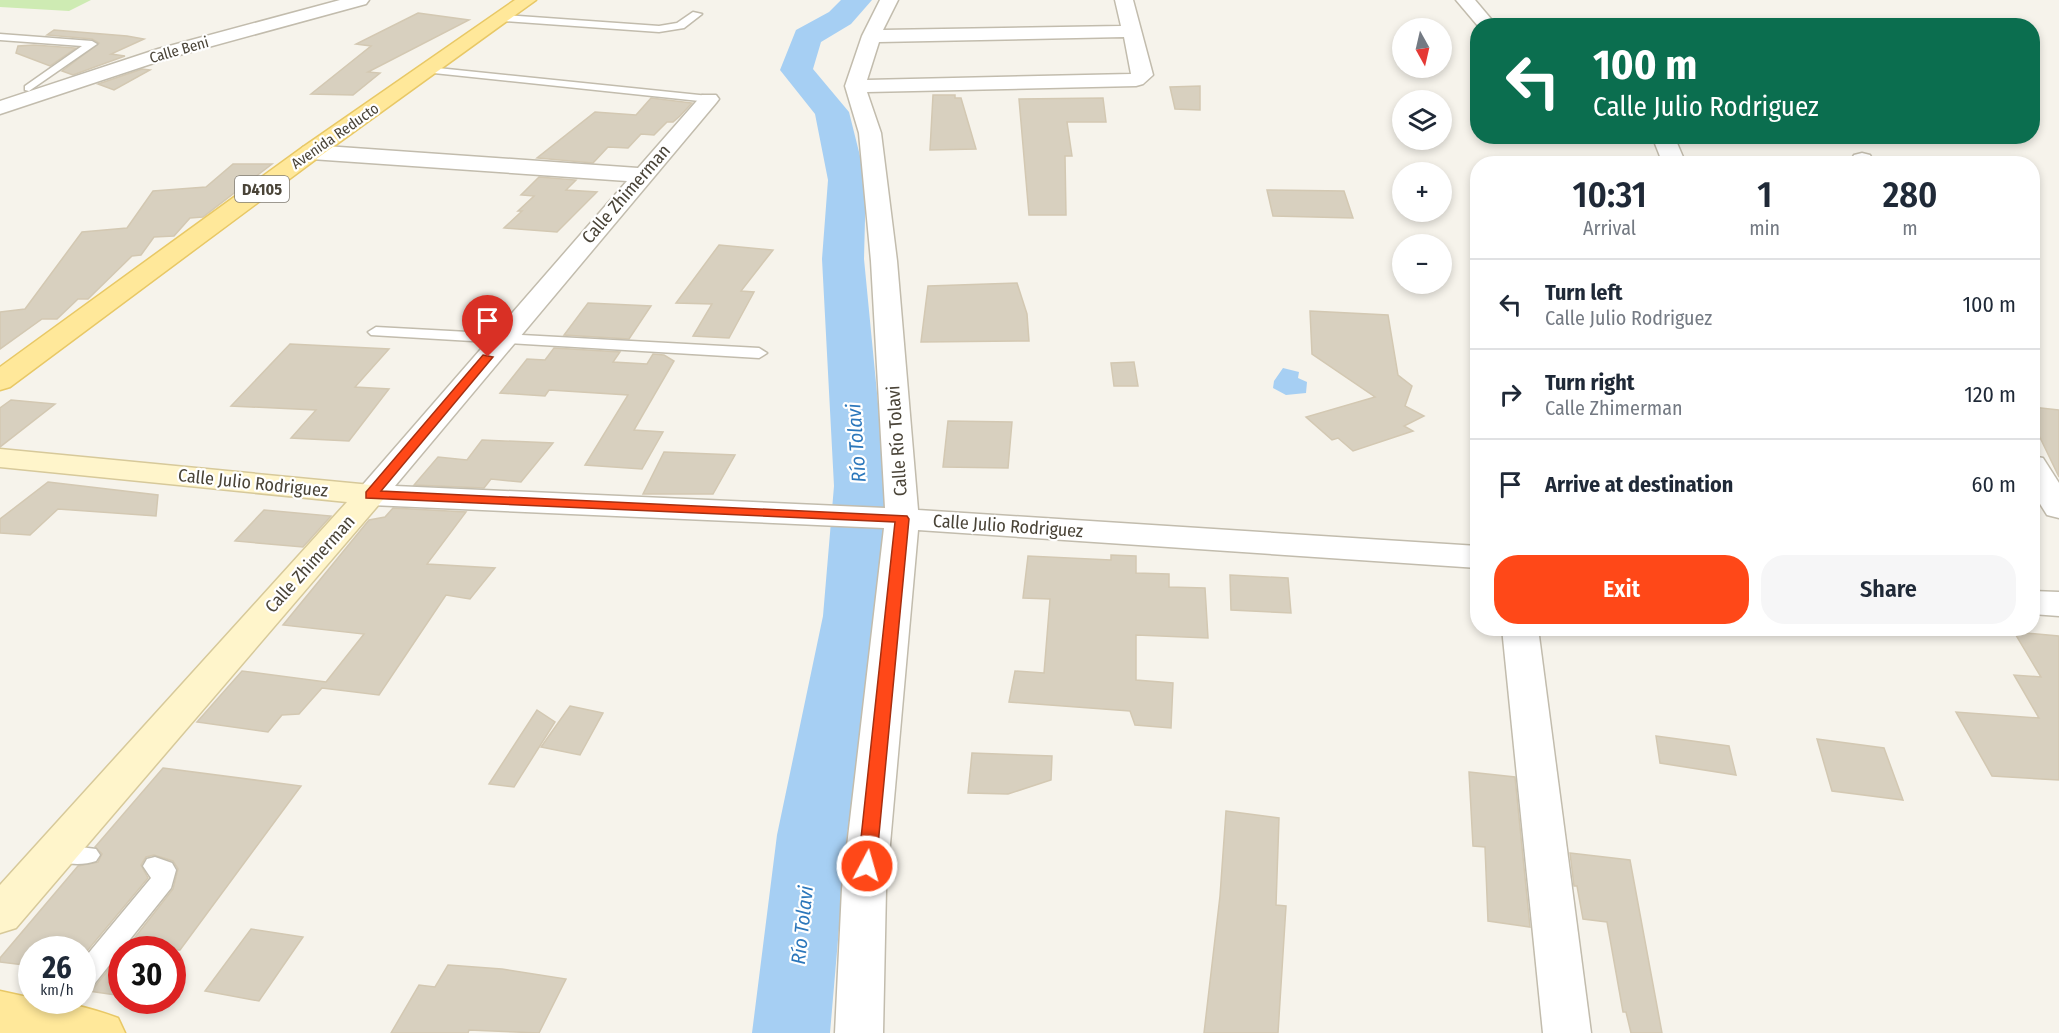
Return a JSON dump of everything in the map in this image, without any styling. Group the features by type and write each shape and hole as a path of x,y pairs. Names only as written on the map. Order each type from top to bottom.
{"main road":[{"name":"Avenida Reducto","path":"0,381 311,152 527,0"},
{"name":"Calle Julio Rodriguez","path":"0,458 371,495"},
{"name":"Calle Zhimerman","path":"0,915 71,854 371,495"},
{"path":"0,1012 18,1012"},
{"path":"63,1014 101,1033"}],"street":[{"name":"Calle Beni","path":"0,108 165,53 360,0"},
{"path":"889,0 872,36 855,86 1136,80 1143,75 1124,0"},
{"path":"1465,0 1481,18"},
{"path":"872,36 1130,31"},
{"name":"Calle Río Tolavi","path":"855,86 870,133 884,261 888,518 864,889 859,1033"},
{"name":"Calle Zhimerman","path":"371,495 709,99"},
{"path":"311,152 642,175"},
{"path":"2040,478 2059,508"},
{"name":"Calle Julio Rodriguez","path":"371,495 888,518 1470,556"},
{"path":"2040,603 2059,604"},
{"path":"1521,636 1567,1033"}],"lane":[{"path":"503,18 659,29 680,26 697,14"},
{"path":"0,37 92,44 29,88"},
{"path":"428,70 709,99"},
{"path":"376,332 759,353"},
{"path":"96,963 163,881 164,870 155,866"}],"green space":[{"path":"0,0 91,0 69,11 0,7"}],"water":[{"path":"1283,368 1299,372 1298,378 1307,382 1306,393 1286,395 1273,388 1274,381"}],"building":[{"path":"418,13 469,20 368,72 380,73 353,95 311,94 371,46 356,44"},
{"path":"54,30 144,39 111,54 125,56 73,75 62,71 99,43 92,39 47,35"},
{"path":"18,46 76,48 50,66 16,53"},
{"path":"142,69 150,70 114,90 98,84"},
{"path":"1200,86 1200,110 1175,109 1170,87"},
{"path":"933,95 955,95 955,98 961,98 976,149 930,150"},
{"path":"651,98 692,103 673,122 667,122 654,135 641,134 628,148 608,147 593,163 537,158 595,112 636,115"},
{"path":"1103,98 1106,122 1067,122 1072,156 1065,156 1066,215 1029,215 1019,99"},
{"path":"233,164 272,164 203,217 190,218 174,236 154,237 141,255 132,256 88,299 78,299 57,319 42,319 0,349 0,312 25,309 82,232 127,228 153,191 206,187"},
{"path":"539,177 576,180 566,190 597,192 557,232 504,228 534,196 521,195"},
{"path":"1267,190 1344,191 1353,218 1273,216"},
{"path":"719,245 773,250 741,291 754,292 729,338 693,336 712,304 676,303"},
{"path":"1017,283 1027,314 1029,341 921,342 928,286"},
{"path":"588,303 651,306 629,339 564,335"},
{"path":"1310,311 1388,315 1398,375 1412,386 1405,406 1424,416 1404,426 1413,431 1353,451 1338,438 1332,440 1306,417 1375,397 1312,354"},
{"path":"290,344 389,349 355,387 389,389 349,441 291,438 316,410 231,406"},
{"path":"554,348 620,352 613,362 647,364 653,354 664,355 674,361 634,430 663,432 642,469 585,465 628,395 549,390 545,396 500,393 527,359 545,360"},
{"path":"1134,362 1138,386 1114,386 1111,363"},
{"path":"11,400 55,404 0,447 0,408"},
{"path":"2040,408 2059,410 2059,477 2040,438"},
{"path":"948,421 1012,422 1008,468 943,467"},
{"path":"482,440 553,443 521,482 491,479 484,488 414,485 438,457 467,460"},
{"path":"664,452 735,455 713,494 643,494"},
{"path":"48,482 158,495 156,516 58,509 30,535 0,533 0,519"},
{"path":"393,508 466,512 427,564 495,568 470,599 446,595 379,695 322,688 299,714 282,715 268,732 197,722 242,671 326,682 364,634 283,625 369,520 385,517"},
{"path":"264,510 331,516 303,547 235,541"},
{"path":"1111,555 1136,556 1136,573 1169,574 1169,587 1205,588 1208,638 1136,635 1136,680 1173,683 1171,728 1135,725 1130,711 1009,702 1015,671 1044,673 1050,599 1023,598 1028,556 1111,560"},
{"path":"1230,575 1288,578 1291,613 1231,610"},
{"path":"2016,636 2059,636 2059,780 1992,776 1956,712 2039,718 2014,675 2041,677"},
{"path":"570,706 603,713 580,755 541,747"},
{"path":"537,710 555,722 514,787 489,784"},
{"path":"1656,736 1729,746 1736,775 1660,763"},
{"path":"1817,739 1884,748 1903,800 1832,791"},
{"path":"972,753 1052,756 1051,780 1008,794 968,793"},
{"path":"163,768 301,786 186,942 186,936 136,936 173,889 178,869 173,861 154,855 146,857 141,865 148,878 96,940 96,936 19,936 78,866 98,862 102,854 95,847"},
{"path":"1469,772 1515,777 1530,927 1488,921 1485,847 1473,846"},
{"path":"1226,811 1279,818 1276,905 1286,906 1278,1033 1204,1033 1220,896"},
{"path":"1570,853 1630,860 1662,1033 1631,1033 1626,1012 1623,1012 1607,922 1583,919 1577,886 1574,886"},
{"path":"251,929 303,937 259,1001 205,991"},
{"path":"18,937 18,964 0,962 0,958"},
{"path":"448,965 502,969 566,979 539,1033 469,1030 468,1033 391,1033 419,985 435,987"},
{"path":"108,970 108,994 96,992 96,985"}],"waterway":[{"name":"Río Tolavi","path":"791,1033 812,835 852,616 860,486 843,259 847,180 832,112 796,70 807,37 840,18 857,0"}],"route":[{"path":"488,357 371,495 902,519 867,866"}]}
